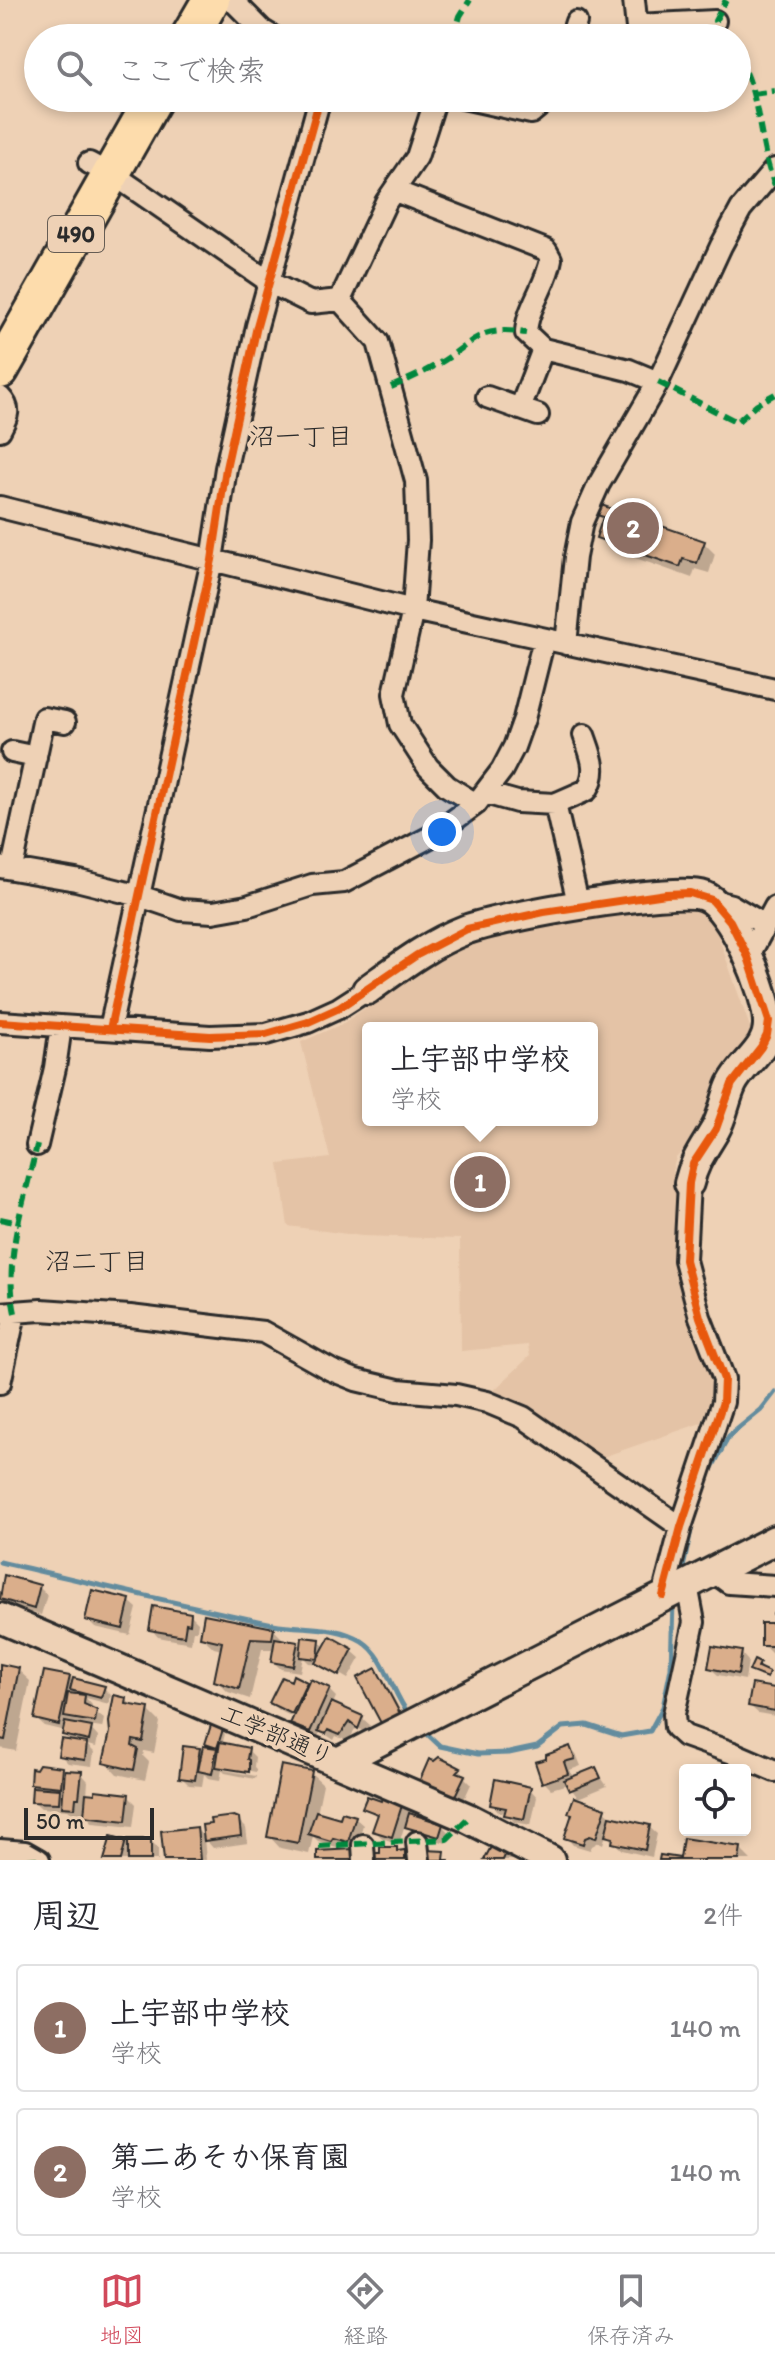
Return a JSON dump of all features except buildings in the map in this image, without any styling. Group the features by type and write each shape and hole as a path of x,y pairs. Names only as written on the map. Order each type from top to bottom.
{"highway":[{"path":"169,24 183,0"},
{"path":"197,24 211,0"},
{"name":"490","path":"0,370 99,169 121,112"},
{"name":"490","path":"0,321 99,169 143,112"}],"street":[{"path":"232,0 256,24"},
{"path":"634,0 637,24"},
{"path":"694,24 715,21"},
{"path":"110,1029 212,560 226,468 257,326 316,112"},
{"path":"340,300 386,202 417,157 431,112"},
{"path":"99,169 271,283 311,303 340,300"},
{"path":"566,644 582,522 599,484 658,382 741,209 775,169"},
{"path":"395,191 546,250 551,259 549,274 526,320 526,333 543,349 629,370 658,382"},
{"path":"340,300 378,342 416,481 418,540 413,610 394,694 400,724 428,767 447,786 481,798 517,802 555,804 587,790 592,783 594,762 584,735"},
{"path":"487,397 529,412 543,349"},
{"path":"0,397 8,410 0,430"},
{"path":"0,507 413,610 775,689"},
{"path":"65,722 44,718 36,757 10,830 6,867 76,880 181,910 213,912 247,906 312,885 344,882 432,836 481,798 502,770 514,747 544,639"},
{"path":"12,752 36,757"},
{"path":"555,804 579,907"},
{"path":"0,1022 210,1036 266,1034 308,1022 339,1008 417,955 467,929 512,918 666,894 690,893 770,916 748,957"},
{"path":"712,900 730,921 748,957 769,1021 767,1035 732,1084 716,1129 693,1164 689,1183 685,1260 700,1317 724,1379 723,1402 681,1527 675,1590 694,1622 674,1714 675,1727 685,1736 775,1771"},
{"path":"37,1145 55,1068 61,1026"},
{"path":"0,1383 8,1313 41,1310 130,1316 263,1332 331,1370 356,1380 398,1390 456,1395 487,1402 523,1417 681,1527"},
{"path":"340,1761 775,1540"},
{"path":"713,1571 729,1583 775,1586"},
{"name":"工学部通り","path":"0,1618 340,1761 488,1827 543,1858"},
{"path":"0,1850 25,1852 39,1860"}],"shaded area":[{"path":"692,905 704,908 712,918 754,1039 705,1126 676,1158 672,1171 682,1193 673,1258 711,1364 712,1395 701,1423 594,1460 488,1396 530,1356 528,1345 461,1351 460,1239 362,1236 288,1226 279,1164 330,1158 301,1042 342,1024 449,951 489,934"}],"waterway":[{"path":"707,1477 729,1436 761,1410 775,1392"},
{"path":"681,1577 693,1521"},
{"path":"0,1562 273,1624 330,1630 352,1636 371,1648 378,1657 411,1717"},
{"path":"423,1730 440,1746 478,1754 509,1753 537,1747 563,1727 587,1725 621,1736 650,1731 663,1707 671,1668 673,1602"}],"marked path":[{"path":"458,24 470,0"},
{"path":"716,24 715,21 726,0"},
{"path":"751,87 775,185"},
{"path":"753,94 775,91"},
{"path":"391,387 432,367 486,334 526,333"},
{"path":"658,382 737,422 757,404 775,394"},
{"path":"15,1313 12,1292 14,1250 37,1145"},
{"path":"0,1219 19,1223"},
{"path":"319,1846 447,1839 468,1818"},
{"path":"27,1860 37,1859"}],"cycle path":[{"path":"110,1029 212,560 226,468 257,326 316,112"},
{"path":"0,1022 210,1036 266,1034 308,1022 339,1008 417,955 467,929 544,912 666,894 690,893 712,900 730,921 748,957 769,1021 761,1047 732,1084 716,1129 693,1164 689,1183 685,1260 700,1317 724,1379 723,1402 681,1527 663,1596"}],"place":[{"name":"第二あそか保育園","path":"633,528"},
{"name":"上宇部中学校","path":"480,1182"}],"district":[{"name":"沼一丁目","path":"301,436"},
{"name":"沼二丁目","path":"97,1261"}]}
